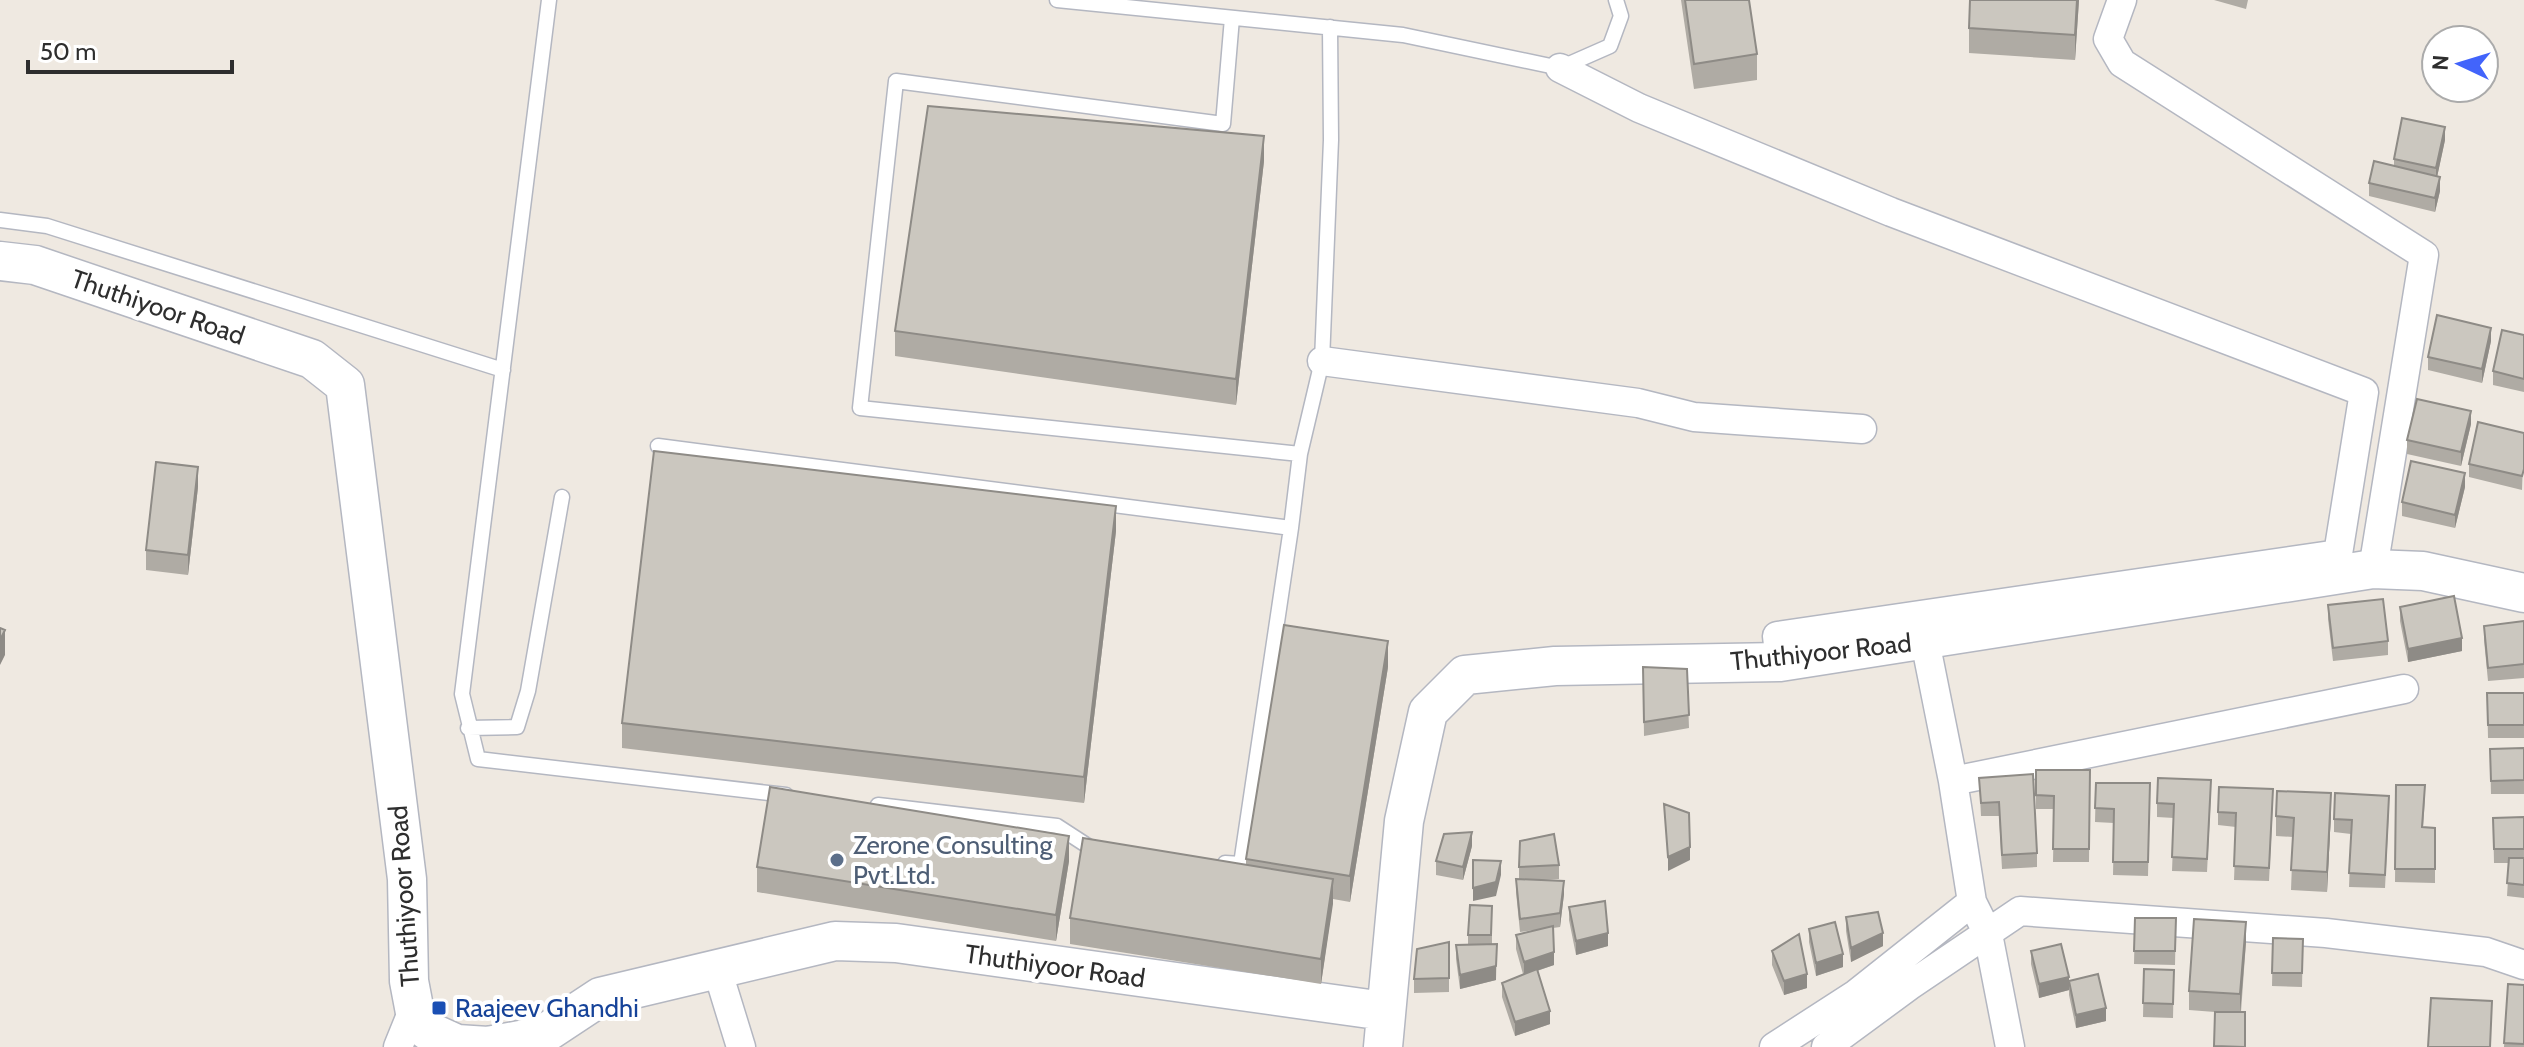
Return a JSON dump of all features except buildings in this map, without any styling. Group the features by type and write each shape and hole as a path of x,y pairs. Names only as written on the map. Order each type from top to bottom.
{"street":[{"path":"2122,0 2108,39 2122,63 2424,255 2373,569"},
{"path":"1560,68 1639,108 1891,212 2364,392 2338,554 1777,636 1780,662"},
{"name":"Thuthiyoor Road","path":"0,261 35,265 312,359 345,385 407,879 409,981 413,1010 417,1023 457,1044 488,1046 541,1036 600,997 835,941 896,943 1384,1029 1404,821 1428,712 1465,675 1555,666 1780,662 2373,569 2423,571 2524,593"},
{"path":"1322,361 1638,403 1694,417 1862,429"},
{"path":"1925,641 1953,781 1972,902 1988,934 2010,1047"},
{"path":"1953,781 2404,689"},
{"path":"1774,1047 1856,994 1972,902"},
{"path":"1826,1047 2020,911 2326,933 2486,952 2524,965"},
{"path":"717,969 741,1047"},
{"path":"398,1047 413,1010"}],"lane":[{"path":"549,0 462,694 478,759 807,797"},
{"path":"1057,0 1403,35 1560,68 1610,46 1621,16 1616,0"},
{"path":"1232,18 1223,124 896,81 860,408 1300,454"},
{"path":"1209,862 1241,864 1300,454 1322,361 1331,140 1330,27"},
{"path":"0,220 47,226 503,370"},
{"path":"658,446 1291,528"},
{"path":"468,728 517,727 528,691 562,497"},
{"path":"869,804 1057,826 1098,852 1114,854"}],"place":[{"name":"Zerone Consulting Pvt.Ltd.","path":"837,860"},
{"name":"Raajeev Ghandhi","path":"439,1008"}]}
